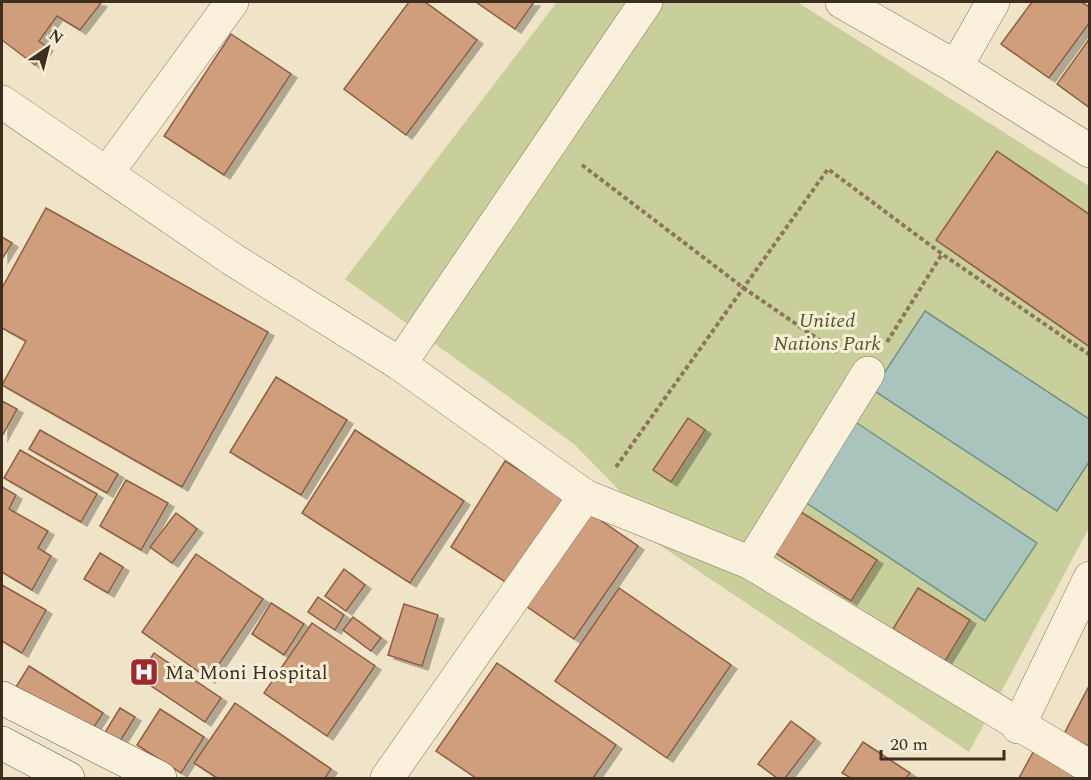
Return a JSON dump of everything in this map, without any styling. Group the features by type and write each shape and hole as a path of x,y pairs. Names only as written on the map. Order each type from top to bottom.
{"street":[{"path":"107,173 232,2"},
{"path":"400,364 646,2"},
{"path":"842,2 956,67 1089,151"},
{"path":"956,67 993,2"},
{"path":"2,102 232,259 400,364 585,496 751,563 1018,727 1089,767"},
{"path":"751,563 868,372"},
{"path":"387,778 585,496"},
{"path":"1018,727 1089,578"},
{"path":"2,698 160,778"},
{"path":"2,743 68,778"}],"path":[{"path":"550,141 745,289 868,372 942,254"},
{"path":"585,496 619,464 828,170 942,254 1089,355"}],"green space":[{"name":"United Nations Park","path":"557,2 797,2 1089,186 1089,528 969,752 646,536 619,490 574,444 345,279"}],"water":[{"path":"925,311 1089,419 1089,462 1057,511 873,390"},
{"path":"854,421 1037,543 985,621 802,500"}],"building":[{"path":"2,2 101,3 80,30 57,16 39,41 47,47 35,65 2,40"},
{"path":"409,2 425,2 477,40 406,135 344,89"},
{"path":"476,2 534,2 515,29"},
{"path":"1032,2 1081,2 1090,7 1090,22 1049,78 1001,44"},
{"path":"231,34 291,74 224,175 164,136"},
{"path":"1090,38 1090,108 1057,84"},
{"path":"997,151 1090,215 1090,347 936,240"},
{"path":"46,208 268,332 182,487 2,385 26,341 2,328 2,288"},
{"path":"2,237 12,243 2,259"},
{"path":"276,377 347,420 301,495 230,452"},
{"path":"2,401 17,409 2,436"},
{"path":"688,418 705,430 671,482 653,470"},
{"path":"40,430 118,474 107,493 29,449"},
{"path":"355,430 464,501 410,583 302,513"},
{"path":"20,450 97,494 81,522 4,478"},
{"path":"505,461 570,502 515,588 451,547"},
{"path":"126,480 168,503 141,550 100,526"},
{"path":"2,487 16,495 9,509 48,531 38,548 51,556 32,590 2,572"},
{"path":"587,511 638,546 574,639 523,604"},
{"path":"801,512 877,560 851,601 775,553"},
{"path":"176,513 197,529 172,563 150,547"},
{"path":"100,553 123,567 108,593 84,579"},
{"path":"196,554 263,599 209,679 142,632"},
{"path":"344,569 365,585 346,611 325,596"},
{"path":"2,585 46,610 22,653 2,641"},
{"path":"619,588 731,665 667,758 555,681"},
{"path":"918,588 970,620 945,661 893,629"},
{"path":"318,597 344,615 335,630 308,612"},
{"path":"271,603 304,624 284,655 252,634"},
{"path":"404,604 438,615 422,666 388,655"},
{"path":"353,617 381,638 371,651 343,630"},
{"path":"312,623 375,666 327,736 264,693"},
{"path":"154,653 221,698 205,722 138,677"},
{"path":"497,663 616,745 593,778 476,778 436,751"},
{"path":"29,666 103,713 90,733 16,687"},
{"path":"1090,684 1090,747 1064,734"},
{"path":"235,703 331,769 325,778 217,778 194,763"},
{"path":"120,708 135,717 119,743 104,734"},
{"path":"160,709 204,737 181,773 137,745"},
{"path":"791,721 815,739 785,778 777,778 758,764"},
{"path":"863,742 910,773 906,778 851,778 842,773"},
{"path":"1038,743 1090,778 1019,778"}],"place":[{"name":"Ma Moni Hospital","path":"144,672"}]}
